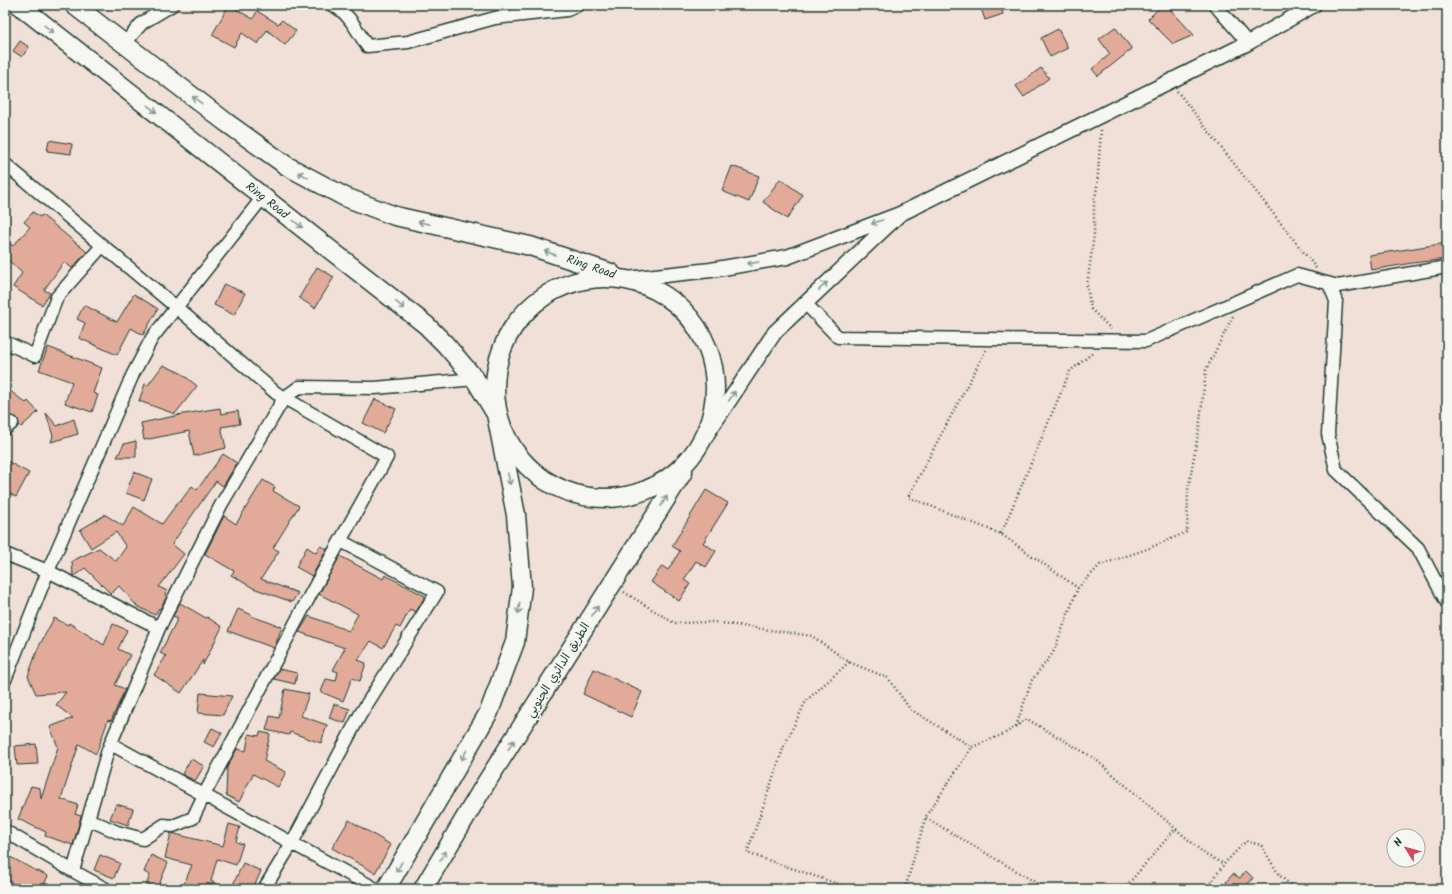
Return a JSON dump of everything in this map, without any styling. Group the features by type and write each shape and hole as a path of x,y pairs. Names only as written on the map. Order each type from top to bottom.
{"main road":[{"name":"Ring Road","path":"19,5 426,325 445,344 475,379 496,414"},
{"name":"Ring Road","path":"74,5 228,123 287,166 344,197 395,216 530,246 661,292 689,315 708,346 716,382 711,419 695,452"},
{"path":"386,889 489,712 515,642 522,587 516,515 496,414 494,377 504,341 525,311 555,289 590,278 627,279"},
{"path":"496,414 510,447 534,475 565,493 601,500 637,494 670,478 695,452"},
{"name":"الطريق الدائري الجنوبي","path":"423,889 489,779 695,452"}],"street":[{"path":"124,44 142,23 172,5"},
{"path":"338,6 352,22 367,46 408,42 495,18 589,5"},
{"path":"1215,5 1248,43"},
{"path":"627,279 711,270 787,257 900,214 1248,43 1314,5"},
{"path":"5,164 276,393 387,457 193,818 173,826 164,825 143,838 117,832 88,819"},
{"path":"5,680 48,571 133,374 152,338 264,197"},
{"path":"695,452 775,332 900,214"},
{"path":"5,342 35,356 56,297 102,246"},
{"path":"805,303 838,338 1146,341 1297,275 1338,286 1447,267"},
{"path":"1329,284 1336,301 1328,434 1336,470 1418,548 1447,603"},
{"path":"73,871 111,744 159,628 221,505 284,398 299,387 375,388 475,379"},
{"path":"264,889 292,843 360,714 437,592 341,541"},
{"path":"5,554 48,571 159,628"},
{"path":"111,744 376,889"},
{"path":"5,831 106,889"}],"path":[{"path":"1170,81 1329,284"},
{"path":"1001,534 1070,371 1108,341 1112,330 1091,309 1087,286 1094,234 1094,203 1098,187 1102,115"},
{"path":"1016,726 1032,680 1053,653 1078,588 1100,565 1147,549 1187,532 1188,490 1199,429 1206,370 1241,300"},
{"path":"992,339 908,497 1001,534 1078,588"},
{"path":"612,584 674,623 714,622 812,636 849,662 888,678 910,709 972,747"},
{"path":"849,662 806,701 784,746 747,853 853,889"},
{"path":"905,889 926,818 972,747 1004,734 1028,719 1094,758 1206,855 1224,864"},
{"path":"926,818 1048,889"},
{"path":"1124,889 1175,829"},
{"path":"1206,889 1224,864 1246,841 1261,845 1279,875 1295,889"}],"building":[{"path":"229,5 253,19 257,11 278,24 282,20 296,31 285,45 267,30 258,44 242,33 234,47 212,35"},
{"path":"980,5 1000,5 1003,14 985,20"},
{"path":"1162,5 1166,5 1194,35 1173,44 1148,19"},
{"path":"1115,27 1132,49 1098,76 1092,69 1110,54 1099,39"},
{"path":"1058,29 1068,48 1050,57 1041,38"},
{"path":"20,41 29,47 22,57 13,51"},
{"path":"1041,68 1049,78 1024,97 1016,86"},
{"path":"49,140 72,144 71,154 47,151"},
{"path":"732,166 759,176 749,202 722,191"},
{"path":"780,179 803,195 787,219 763,202"},
{"path":"33,212 40,217 42,215 87,252 72,268 64,262 44,290 50,293 42,305 13,287 22,273 5,257 5,239 13,246 30,227 24,222"},
{"path":"1447,243 1447,259 1371,270 1369,255"},
{"path":"317,267 334,277 315,308 299,298"},
{"path":"224,284 245,293 234,315 214,305"},
{"path":"134,294 158,309 143,335 131,328 117,355 79,338 85,323 77,319 84,305 117,322"},
{"path":"48,347 102,368 93,393 98,395 92,412 65,403 72,382 39,370"},
{"path":"163,365 181,373 197,386 175,414 139,401 145,384 148,385"},
{"path":"5,387 26,403 28,401 38,412 21,427 17,418 11,416 5,410"},
{"path":"375,399 396,409 383,433 363,423"},
{"path":"220,408 221,414 238,411 240,424 221,427 226,448 194,456 189,431 144,440 141,423"},
{"path":"46,413 57,426 74,419 78,434 51,442 53,436"},
{"path":"136,441 136,457 117,457 124,444"},
{"path":"223,454 237,463 223,486 216,481 172,544 184,554 159,587 167,591 165,595 167,596 155,615 137,606 119,586 111,594 85,568 74,576 73,575 72,561 99,548 116,561 126,547 116,532 91,548 80,530 105,515 104,514 123,526 134,507 162,524 192,486 197,490"},
{"path":"5,460 29,473 16,497 5,491"},
{"path":"134,472 152,479 144,500 126,493"},
{"path":"263,480 275,487 273,491 299,506 273,548 279,551 261,579 298,593 292,602 253,588 231,575 234,571 205,554 224,516 236,524"},
{"path":"706,490 728,503 703,543 716,551 706,567 696,561 684,580 690,584 679,601 651,582 662,566 668,570 680,551 672,546"},
{"path":"320,546 327,549 312,576 296,567 307,547 316,553"},
{"path":"340,556 383,579 385,575 425,596 416,612 410,609 400,628 396,626 383,648 371,641 358,660 366,663 360,681 352,678 343,701 321,692 326,679 336,681 338,672 333,670 345,648 299,632 309,616 349,631 358,614 319,594"},
{"path":"180,603 206,618 207,617 222,627 203,665 203,660 181,693 154,675 166,656 160,653 178,618 173,616"},
{"path":"238,609 252,615 251,616 282,627 274,648 228,631"},
{"path":"54,618 68,625 69,623 104,645 113,624 127,630 118,649 130,655 115,685 125,689 111,721 108,720 96,754 79,744 61,799 78,805 75,814 81,816 73,845 45,836 46,832 18,819 31,786 40,788 41,799 58,747 50,727 73,718 56,705 66,692 36,694 28,676 38,648"},
{"path":"279,669 297,673 295,684 274,679"},
{"path":"594,669 642,692 631,717 583,694"},
{"path":"285,689 309,694 301,716 327,725 321,743 290,732 289,735 266,730 270,716 279,718"},
{"path":"200,693 232,696 223,715 198,713"},
{"path":"334,704 350,709 345,723 329,718"},
{"path":"212,728 222,733 214,747 204,742"},
{"path":"260,732 270,734 264,761 286,772 278,787 253,774 239,802 226,795 227,767 237,749 246,751 249,734 259,736"},
{"path":"36,744 38,764 17,765 15,746"},
{"path":"191,759 204,766 195,781 182,774"},
{"path":"116,804 133,809 128,825 110,819"},
{"path":"349,820 391,845 375,873 332,848"},
{"path":"229,824 240,827 236,842 243,844 236,865 217,859 211,881 226,889 182,889 192,865 165,858 171,833 223,846"},
{"path":"5,854 48,876 42,889 23,889 5,879"},
{"path":"100,855 120,863 114,878 94,870"},
{"path":"151,855 168,863 157,889 145,889 150,875 144,872"},
{"path":"243,863 261,871 253,889 231,889"},
{"path":"1246,871 1253,878 1244,889 1233,889 1226,882 1233,874 1240,878"}]}
